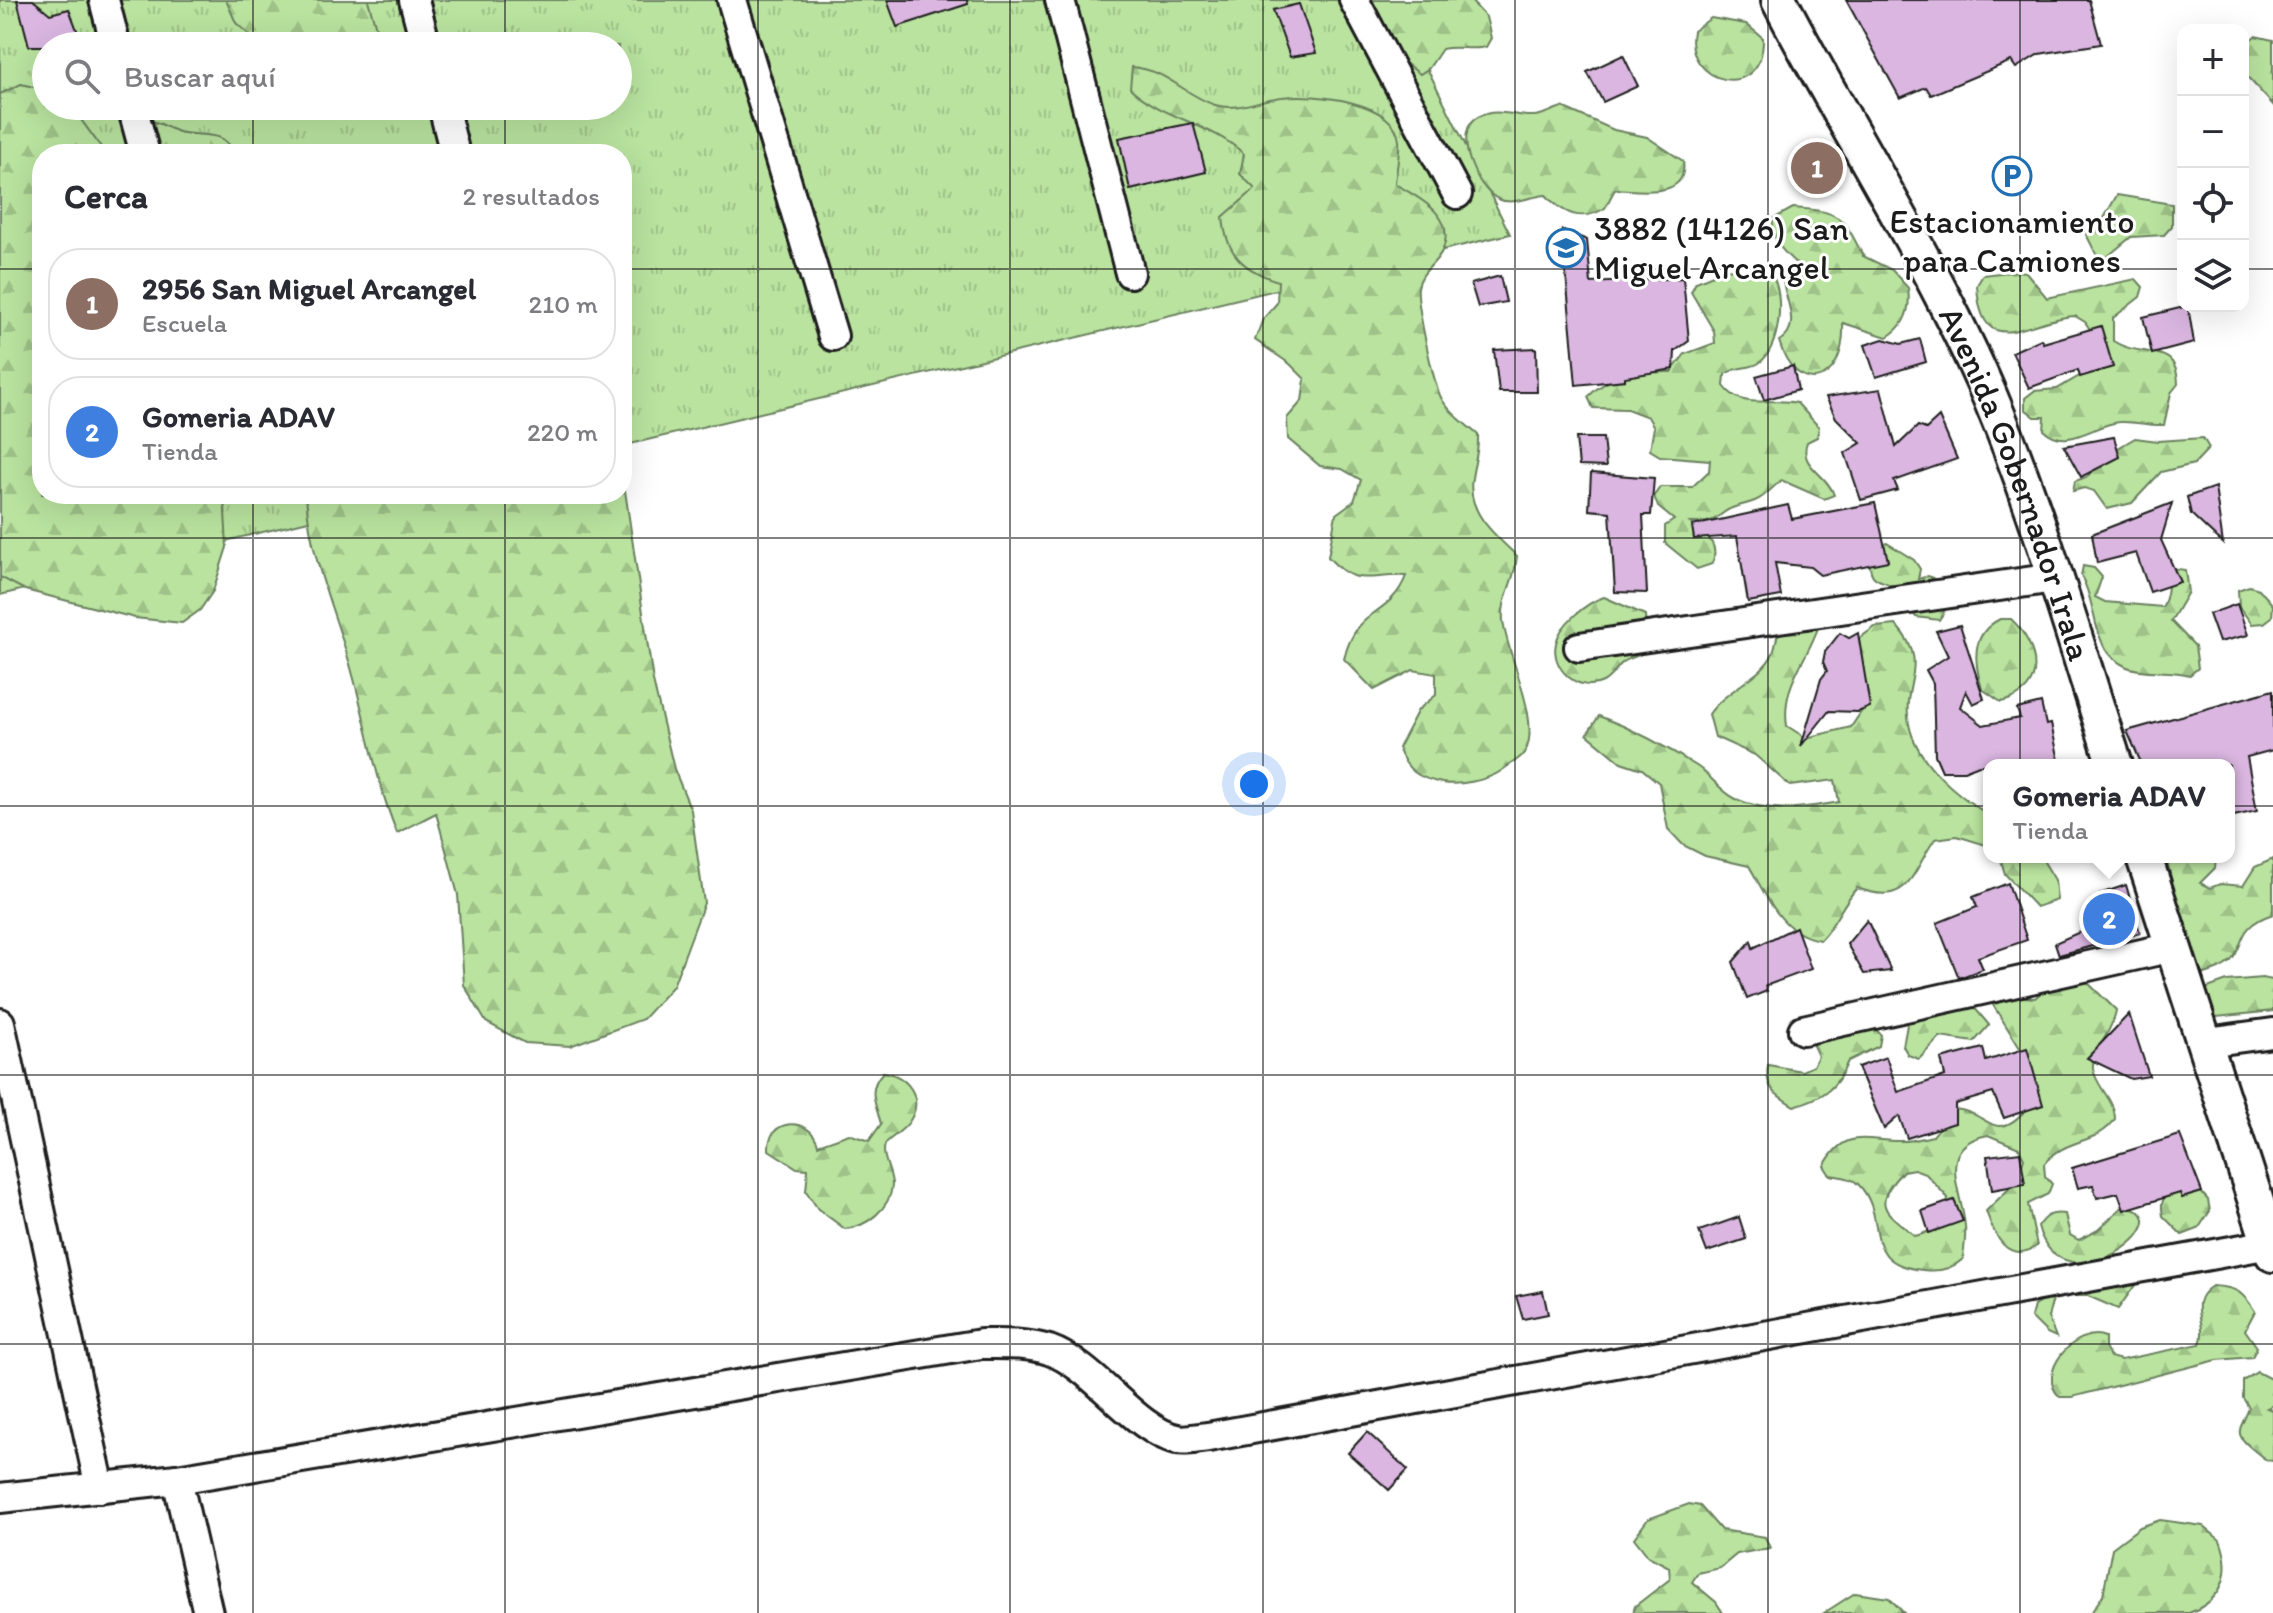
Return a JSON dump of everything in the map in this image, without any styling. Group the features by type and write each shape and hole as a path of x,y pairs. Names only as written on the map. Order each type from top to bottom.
{"main road":[{"name":"Avenida Gobernador Irala","path":"1779,0 1949,310 1995,412 2113,759"},
{"path":"2146,863 2207,1042 2271,1249"}],"street":[{"path":"104,0 112,32"},
{"path":"414,0 422,32"},
{"path":"732,0 833,336"},
{"path":"1060,0 1130,273"},
{"path":"1354,0 1457,194"},
{"path":"136,120 142,144"},
{"path":"446,120 452,144"},
{"path":"1579,647 2054,578"},
{"path":"1803,1030 2173,947"},
{"path":"0,1023 100,1488"},
{"path":"2207,1042 2273,1033"},
{"path":"0,1498 177,1479 981,1344 1018,1344 1050,1350 1077,1365 1149,1425 1177,1439 1208,1437 2271,1249"},
{"path":"177,1479 208,1613"}],"green space":[{"path":"0,0 1393,0 1510,234 632,444 632,144 32,144 32,504 379,504 0,595"},
{"path":"226,0 368,0 377,32 246,32 236,23"},
{"path":"1363,0 1470,0 1486,17 1491,38 1486,47 1442,49 1429,68 1420,74 1393,54"},
{"path":"1711,18 1746,24 1763,38 1760,59 1751,72 1739,79 1725,79 1711,74 1700,64 1693,49 1693,31"},
{"path":"2255,36 2273,40 2273,105 2249,79 2249,41"},
{"path":"1132,67 1156,73 1215,105 1241,106 1296,96 1332,99 1369,108 1394,127 1399,141 1395,184 1425,202 1445,228 1446,239 1442,251 1422,276 1418,287 1435,380 1446,406 1478,435 1471,490 1473,502 1484,522 1517,556 1504,604 1503,621 1527,706 1529,739 1523,755 1495,774 1473,782 1449,784 1426,779 1414,772 1398,748 1418,710 1436,695 1436,674 1413,670 1374,690 1344,659 1357,629 1391,599 1406,576 1356,577 1328,557 1336,514 1354,501 1361,480 1342,469 1320,466 1288,439 1287,418 1302,401 1305,379 1290,364 1255,340 1263,319 1277,303 1278,281 1255,272 1238,259 1225,230 1223,217 1255,189 1240,174 1244,154 1217,135 1157,107 1130,88"},
{"path":"21,84 32,87 32,120 81,120 99,144 32,144 32,504 225,504 227,547 213,591 200,610 182,623 135,618 25,590 0,577 0,94"},
{"path":"1562,107 1614,130 1647,137 1683,161 1683,173 1678,182 1660,190 1615,189 1605,208 1588,215 1566,211 1546,195 1504,201 1490,193 1470,160 1467,134 1470,124 1485,114 1537,116"},
{"path":"143,120 187,134 218,137 228,144 144,144"},
{"path":"2117,195 2172,204 2172,226 2164,235 2131,237 2107,257 2096,254 2086,234 2100,225"},
{"path":"1793,208 1821,211 1838,218 1863,256 1892,270 1908,288 1908,310 1899,328 1887,337 1843,323 1842,345 1837,361 1828,372 1818,377 1807,377 1796,371 1786,359 1779,341 1786,336 1791,322 1783,281 1799,266 1779,246 1773,219"},
{"path":"1727,269 1772,275 1779,308 1776,334 1766,356 1755,365 1729,372 1725,375 1724,386 1740,399 1797,403 1819,427 1817,437 1807,442 1806,458 1834,495 1824,499 1781,480 1757,500 1731,508 1714,520 1690,523 1710,539 1714,550 1712,564 1697,569 1665,543 1665,526 1674,520 1658,507 1654,496 1660,487 1692,487 1709,471 1710,460 1660,456 1650,450 1654,427 1648,417 1627,409 1593,408 1588,397 1596,389 1616,379 1671,372 1685,354 1715,343 1714,331 1691,292 1696,282"},
{"path":"2026,272 2047,298 2136,279 2143,287 2140,297 2113,318 2113,341 2135,350 2165,356 2172,361 2178,384 2171,393 2164,425 2120,422 2082,435 2062,438 2044,430 2045,417 2035,417 2025,409 2025,398 2034,391 2057,389 2086,372 2097,340 2085,322 2075,316 2010,331 1997,330 1987,324 1980,309 1977,285 1983,275"},
{"path":"2135,438 2158,441 2203,438 2209,448 2194,464 2161,472 2132,503 2107,509 2094,491 2084,488 2073,491 2075,481 2087,477 2108,454"},
{"path":"307,504 627,504 653,681 674,769 691,810 704,903 673,986 643,1019 570,1046 525,1043 486,1022 464,985 458,895 436,813 397,833 382,791 349,661 316,558"},
{"path":"1887,543 1914,560 1920,569 1918,579 1928,576 1944,589 1947,601 1939,620 1916,617 1897,589 1871,573 1870,558"},
{"path":"2083,566 2094,568 2102,577 2095,597 2105,602 2162,607 2173,568 2185,570 2188,592 2171,621 2195,646 2198,668 2190,675 2141,670 2127,667 2115,659 2100,639 2081,576"},
{"path":"2249,586 2259,589 2273,605 2272,617 2264,623 2252,624 2239,607 2238,590"},
{"path":"1604,597 1645,615 1647,649 1624,662 1603,682 1585,685 1568,677 1562,670 1555,653 1556,643 1575,615"},
{"path":"1782,608 1819,625 1791,685 1786,711 1787,726 1806,738 1851,727 1863,709 1857,640 1875,627 1896,625 1907,639 1914,663 1908,709 1913,738 1940,777 1983,811 1983,844 1957,836 1935,839 1907,884 1888,894 1857,888 1820,940 1795,930 1785,922 1749,866 1705,856 1683,845 1668,829 1659,783 1642,769 1621,762 1587,734 1599,716 1612,721 1686,760 1731,796 1749,804 1787,808 1839,802 1835,780 1790,786 1755,755 1715,737 1709,714 1761,669 1775,648"},
{"path":"2000,619 2011,619 2021,630 2033,654 2034,666 2033,678 2027,688 2001,702 1982,689 1976,659 1983,632"},
{"path":"2273,859 2273,914 2248,929 2236,954 2219,969 2201,975 2192,970 2164,894 2175,894 2167,863 2215,863 2215,868 2200,883 2210,888 2220,884 2243,886 2255,867"},
{"path":"2002,863 2045,863 2055,880 2057,900 2036,907 2005,874"},
{"path":"2085,980 2116,1010 2093,1062 2097,1081 2112,1105 2115,1119 2100,1133 2062,1149 2044,1164 2045,1176 2052,1184 2048,1194 2028,1204 2037,1246 2027,1251 2010,1250 1993,1229 1986,1211 2018,1180 2024,1158 2019,1148 1988,1135 1971,1140 1956,1159 1955,1171 1965,1226 1963,1259 1934,1271 1903,1266 1890,1259 1882,1249 1873,1211 1859,1185 1849,1179 1830,1175 1824,1166 1840,1145 1849,1141 1906,1141 1933,1136 1954,1109 1999,1126 2017,1118 2029,1106 2028,1061 1993,1005 2013,996 2035,998 2052,983","holes":["1914,1169 1925,1173 1948,1198 1946,1212 1929,1231 1915,1236 1889,1214 1884,1200 1903,1171"]},
{"path":"2273,980 2273,1011 2207,1018 2205,989 2227,981"},
{"path":"1962,1003 1974,1007 1989,1025 1974,1042 1940,1037 1919,1059 1908,1055 1903,1046 1909,1014"},
{"path":"1874,1027 1881,1035 1879,1046 1848,1061 1834,1086 1821,1095 1794,1106 1770,1085 1768,1065 1802,1071 1813,1066 1818,1056 1809,1037"},
{"path":"883,1072 906,1083 914,1097 914,1113 907,1125 884,1147 892,1186 887,1202 869,1221 845,1229 818,1209 806,1191 808,1169 797,1168 769,1150 770,1139 775,1131 790,1124 807,1129 818,1145 849,1134 869,1141 881,1124 874,1091"},
{"path":"2194,1184 2208,1200 2210,1211 2198,1229 2182,1235 2163,1216 2162,1202 2174,1191"},
{"path":"2123,1206 2141,1213 2143,1225 2134,1240 2116,1253 2094,1261 2071,1262 2051,1251 2038,1226 2049,1215 2065,1214 2070,1235 2079,1240 2098,1230"},
{"path":"2194,1247 2215,1251 2218,1262 2193,1274 2143,1274 2118,1309 2088,1296 2054,1296 2048,1317 2056,1337 2047,1333 2031,1317 2034,1306 2053,1294 2131,1271 2150,1259"},
{"path":"2212,1286 2238,1291 2255,1311 2245,1330 2257,1347 2252,1357 2217,1360 2072,1397 2060,1397 2053,1387 2055,1365 2071,1345 2082,1338 2094,1335 2105,1337 2105,1348 2110,1357 2121,1360 2200,1344 2200,1299"},
{"path":"2257,1372 2273,1380 2273,1405 2267,1408 2273,1410 2273,1461 2262,1457 2240,1436 2249,1408 2243,1398 2243,1381"},
{"path":"1689,1504 1700,1506 1721,1530 1765,1537 1770,1548 1737,1554 1720,1568 1698,1573 1692,1582 1716,1602 1723,1613 1633,1613 1635,1606 1670,1579 1669,1567 1648,1556 1634,1538 1648,1519"},
{"path":"2160,1520 2203,1526 2220,1540 2225,1574 2217,1593 2210,1601 2189,1613 2091,1613 2103,1595 2112,1548 2140,1527"},
{"path":"1855,1593 1889,1598 1904,1613 1824,1613"}],"building":[{"path":"17,0 33,0 50,14 69,9 78,32 32,32 32,46 29,46"},
{"path":"887,0 967,0 968,4 897,27"},
{"path":"1846,0 2089,0 2101,44 2039,54 2016,68 2011,61 1931,95 1926,87 1900,98"},
{"path":"1299,4 1316,53 1290,57 1273,10"},
{"path":"1623,55 1638,86 1603,102 1587,72"},
{"path":"1193,123 1206,172 1130,190 1119,138"},
{"path":"1562,230 1587,240 1591,283 1683,278 1689,341 1675,351 1674,369 1625,377 1625,380 1576,385"},
{"path":"1500,276 1506,302 1478,307 1471,284"},
{"path":"2177,309 2177,312 2189,312 2194,343 2152,354 2143,317"},
{"path":"2101,326 2113,367 2080,377 2078,370 2029,388 2012,352 2041,339 2043,343"},
{"path":"1883,339 1901,344 1920,339 1926,362 1876,377 1865,345"},
{"path":"1536,348 1537,392 1499,392 1494,350"},
{"path":"1793,366 1798,390 1764,400 1756,376"},
{"path":"1881,389 1896,447 1918,426 1926,429 1939,417 1957,459 1894,481 1898,490 1861,500 1845,453 1861,443 1836,418 1826,397"},
{"path":"2114,437 2120,457 2081,477 2064,446"},
{"path":"1576,438 1603,438 1606,467 1579,466"},
{"path":"1591,473 1654,478 1651,515 1643,515 1647,593 1615,592 1610,512 1589,510"},
{"path":"2215,487 2223,544 2191,514 2187,497"},
{"path":"1875,503 1888,561 1820,575 1810,567 1775,563 1781,596 1748,602 1737,536 1694,539 1692,526 1788,505 1792,519"},
{"path":"2172,503 2161,540 2180,582 2150,592 2136,553 2097,563 2092,534"},
{"path":"2237,604 2248,635 2219,642 2209,614"},
{"path":"1960,625 1984,699 1973,704 1966,691 1960,707 1983,725 2020,718 2017,709 2041,703 2046,725 2051,724 2059,759 1983,759 1983,765 1964,771 1942,771 1935,755 1933,683 1926,670 1948,656 1936,631"},
{"path":"1840,633 1849,638 1858,633 1870,707 1858,712 1829,711 1801,746 1821,679 1827,671 1823,662 1825,652"},
{"path":"2273,690 2273,750 2247,757 2257,811 2235,816 2235,759 2139,759 2127,731"},
{"path":"2008,883 2027,940 1978,957 1983,969 1959,978 1937,923 1977,907 1973,897"},
{"path":"2126,885 2140,933 2059,955 2055,943 2107,920 2100,894"},
{"path":"1867,920 1891,971 1864,974 1847,944"},
{"path":"1796,927 1811,969 1765,986 1767,991 1747,999 1733,962 1751,941 1753,948"},
{"path":"2129,1014 2149,1076 2131,1079 2087,1058"},
{"path":"1983,1048 1986,1061 2027,1048 2043,1105 2004,1118 1993,1093 1955,1104 1955,1123 1907,1138 1899,1116 1884,1129 1858,1067 1886,1057 1898,1092 1945,1076 1941,1059"},
{"path":"2180,1135 2202,1192 2182,1198 2180,1193 2124,1210 2118,1193 2097,1198 2093,1185 2078,1188 2072,1168"},
{"path":"2020,1152 2025,1184 1992,1190 1987,1156"},
{"path":"1954,1200 1963,1221 1929,1233 1922,1211"},
{"path":"1739,1217 1746,1239 1707,1252 1699,1231"},
{"path":"1543,1291 1548,1314 1523,1319 1516,1296"},
{"path":"1367,1432 1408,1470 1389,1490 1348,1453"}],"place":[{"name":"2956 San Miguel Arcangel","path":"1817,168"},
{"name":"Estacionamiento para Camiones","path":"2012,176"},
{"name":"3882 (14126) San Miguel Arcangel","path":"1566,248"},
{"name":"Gomeria ADAV","path":"2109,919"}]}
